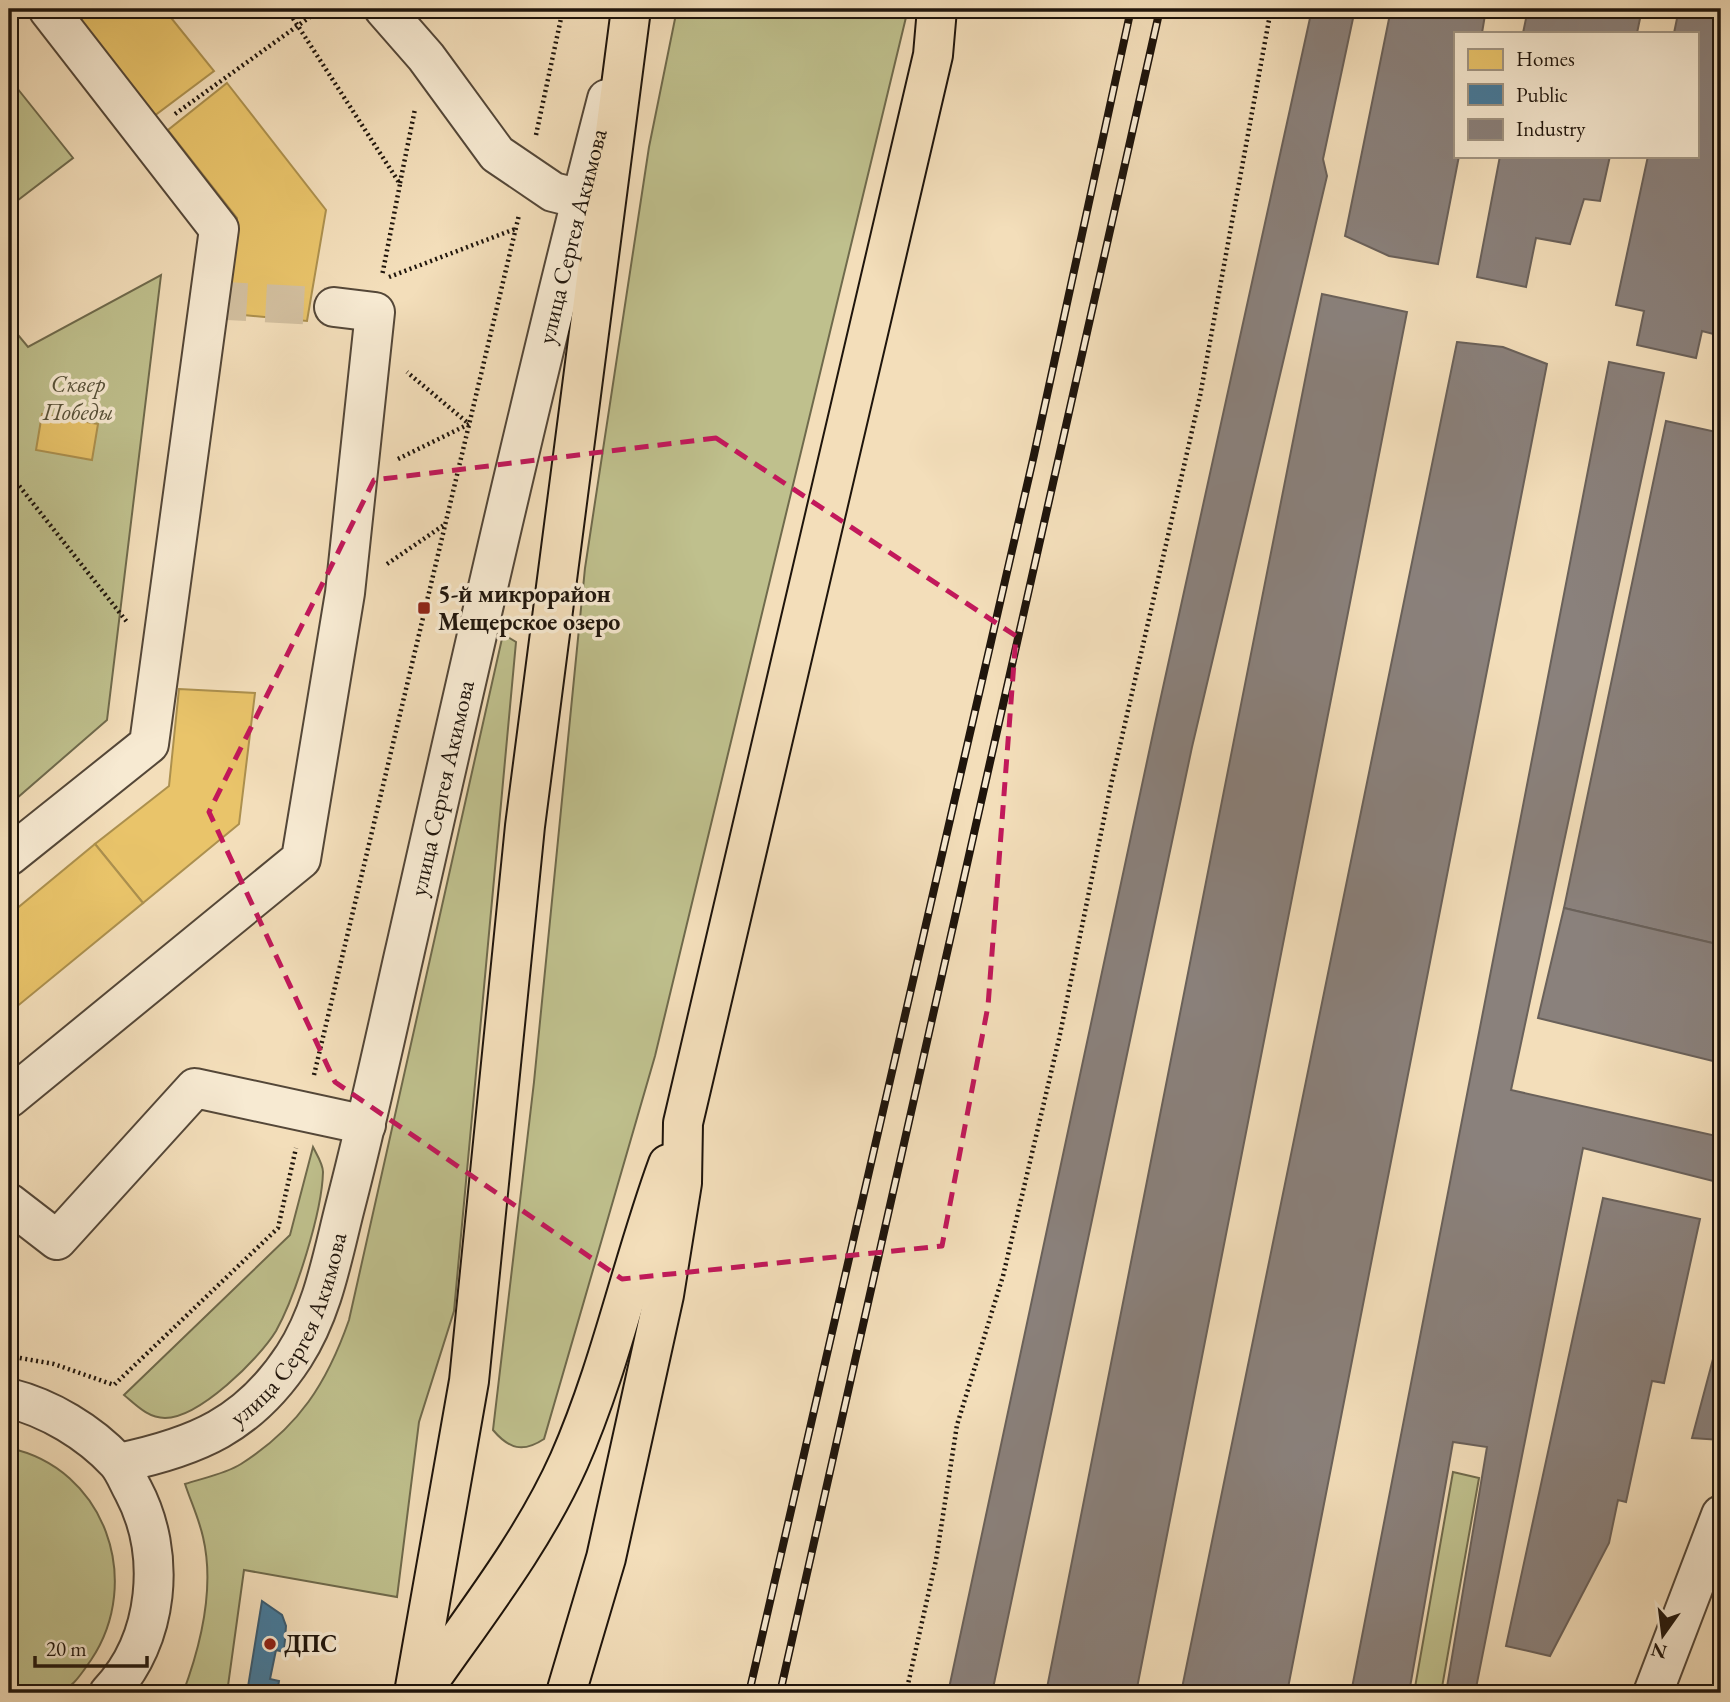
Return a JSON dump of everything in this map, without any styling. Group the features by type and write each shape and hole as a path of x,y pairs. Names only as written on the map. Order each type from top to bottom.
{"main road":[{"path":"414,1693 469,1381 525,827 631,9"},
{"path":"933,55 937,9"},
{"path":"421,1693 521,1548 568,1462 598,1385 641,1237 683,1123 946,9"},
{"path":"566,1693 606,1558 664,1295 682,1183 683,1123"}],"street":[{"path":"9,856 149,744 219,229 48,9"},
{"path":"384,9 426,57 497,154 553,192 580,199"},
{"name":"улица Сергея Акимова","path":"119,1463 173,1452 234,1422 268,1392 296,1353 321,1300 366,1125 481,612 580,199 631,9"},
{"path":"9,1098 301,859 345,593 375,312 334,307"},
{"path":"9,1203 57,1240 195,1088 366,1125"},
{"path":"9,1398 66,1420 119,1463 142,1507 155,1565 149,1624 124,1677 108,1693"},
{"path":"1653,1693 1721,1515"}],"path":[{"path":"287,9 400,184"},
{"path":"146,136 321,9"},
{"path":"9,1356 54,1364 114,1385 278,1228 516,229 563,9"},
{"path":"906,1693 936,1560 957,1425 1003,1276 1059,1039 1110,789 1200,396 1271,9"},
{"path":"426,57 381,280 516,229"},
{"path":"371,342 469,424"},
{"path":"357,479 469,424"},
{"path":"9,473 160,664"},
{"path":"345,593 444,525"}],"highlighted area":[{"path":"716,438 1016,636 988,1006 942,1246 622,1279 335,1082 209,812 374,480"}],"green space":[{"path":"677,9 908,9 655,1056 544,1439 529,1446 517,1447 493,1430 534,1082 585,568 649,147"},
{"path":"9,78 73,158 9,207"},
{"name":"Сквер Победы","path":"161,275 107,720 9,805 9,324 28,347"},
{"path":"503,634 516,642 454,1311 419,1422 397,1597 244,1570 227,1693 183,1693 200,1636 207,1596 203,1537 185,1484 241,1464 295,1419 331,1364 349,1320"},
{"path":"313,1147 323,1172 318,1209 299,1275 276,1331 242,1371 211,1398 179,1415 165,1418 153,1416 143,1410 124,1395 290,1235"},
{"path":"9,1448 42,1460 70,1478 91,1503 106,1532 114,1563 114,1596 107,1629 77,1680 68,1688 51,1694 9,1693"},
{"path":"1453,1472 1479,1478 1441,1693 1414,1693"}],"building: Homes":[{"path":"68,9 164,9 214,71 154,116"},
{"path":"227,83 326,210 307,321 223,313 237,218 168,130"},
{"path":"42,414 98,424 92,460 36,450"},
{"path":"179,689 255,693 239,824 143,903 95,844 169,786"},
{"path":"95,844 143,903 9,1013 9,915"}],"building: Public":[{"name":"ДПС","path":"262,1601 282,1615 286,1626 284,1652 276,1650 270,1679 279,1681 277,1693 247,1693"}],"building: Industry":[{"path":"1312,9 1355,9 1323,159 1327,176 1192,747 992,1693 948,1693 1155,724"},
{"path":"1391,9 1486,9 1482,32 1454,32 1454,158 1459,158 1438,264 1389,256 1345,236"},
{"path":"1528,9 1642,9 1637,32 1523,32"},
{"path":"1679,9 1721,9 1721,336 1702,331 1696,358 1637,345 1644,311 1616,305 1648,158 1698,158 1698,32 1674,32"},
{"path":"1500,158 1610,158 1600,201 1584,199 1570,244 1536,238 1526,287 1477,277"},
{"path":"1322,294 1407,312 1136,1693 1046,1693"},
{"path":"1457,342 1503,347 1547,364 1287,1693 1181,1693"},
{"path":"1609,362 1664,373 1511,1090 1721,1137 1721,1183 1583,1148 1475,1693 1446,1693 1487,1447 1453,1442 1409,1693 1351,1693"},
{"path":"1666,421 1721,433 1721,945 1564,908"},
{"path":"1564,908 1721,945 1721,1063 1538,1018"},
{"path":"1603,1198 1700,1219 1664,1383 1652,1381 1626,1502 1618,1500 1609,1543 1550,1656 1506,1646"},
{"path":"1721,1329 1721,1440 1692,1438"}],"tunnel":[{"path":"209,300 334,307"}],"railway":[{"path":"749,1693 1034,455 1131,9"},
{"path":"780,1693 1160,9"}],"place":[{"name":"5-й микрорайон Мещерское озеро","path":"424,608"},
{"name":"ДПС","path":"270,1644"}]}
